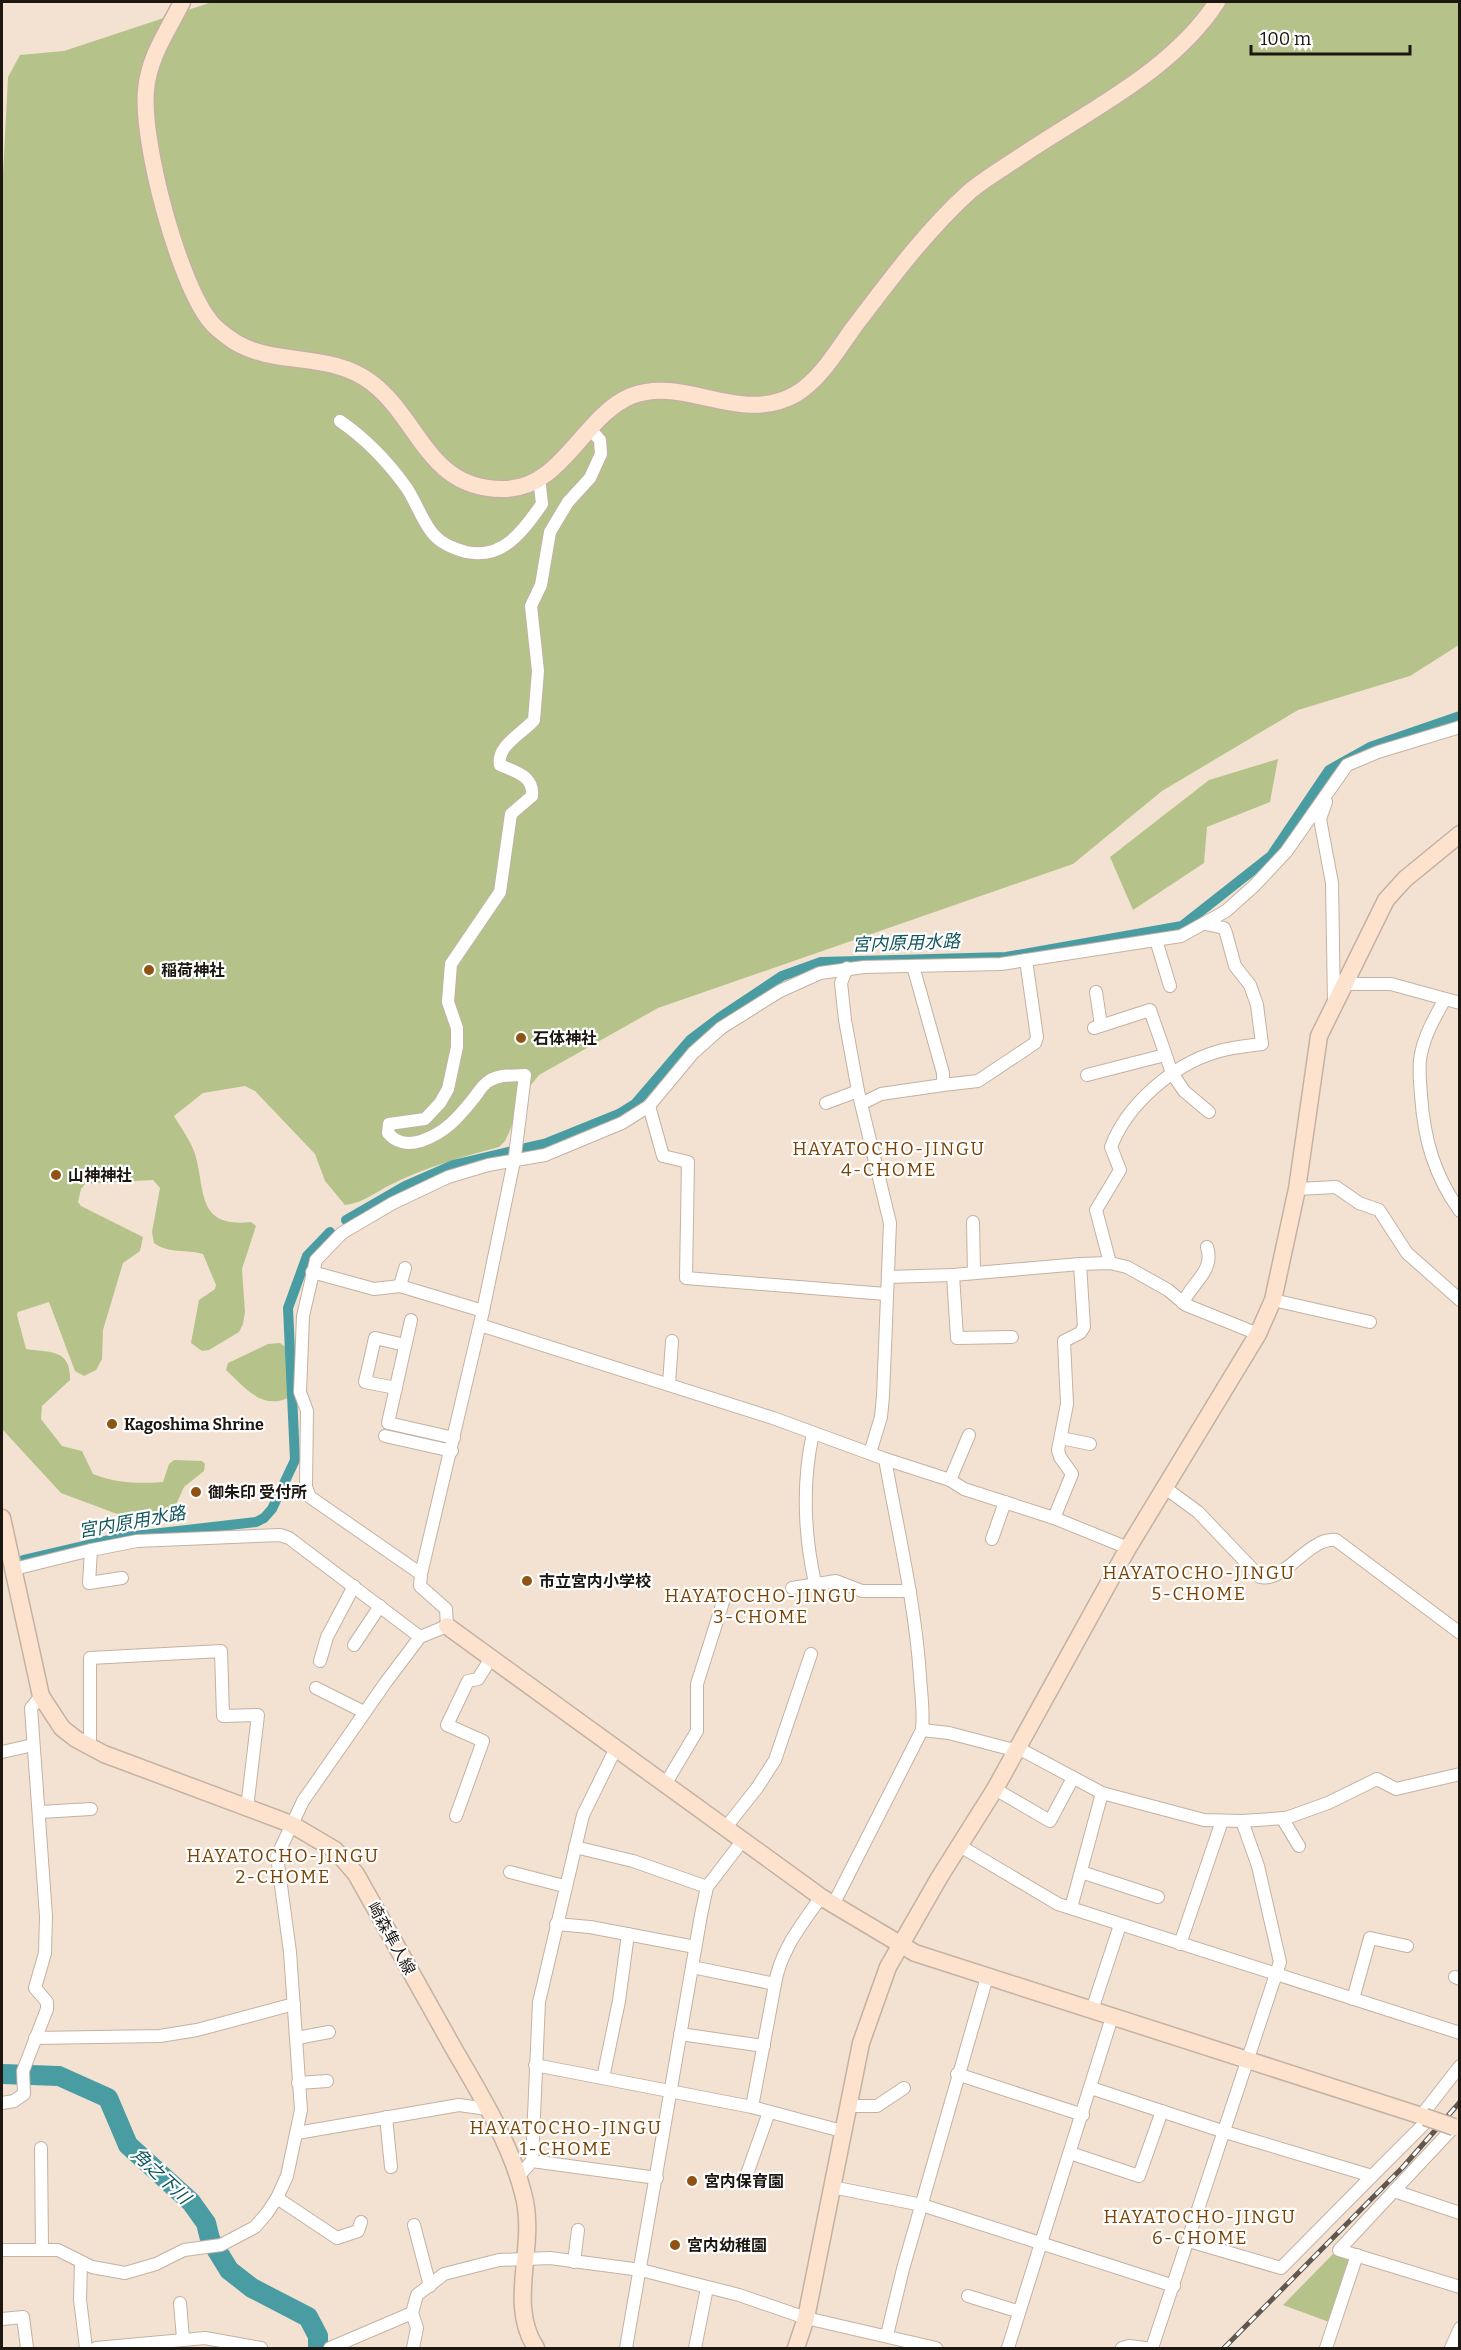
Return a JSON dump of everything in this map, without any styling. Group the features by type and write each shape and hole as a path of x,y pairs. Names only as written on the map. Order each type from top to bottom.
{"street":[{"path":"182,2 155,51 146,92 146,114 153,159 174,242 192,289 209,320 238,344 264,352 326,361 351,370 374,384 437,463 461,482 506,489 521,486 539,477 566,456 613,406 633,395 657,390 739,405 776,402 798,393 821,370 909,256 971,191 1148,72 1178,45 1217,2"},
{"path":"340,421 366,441 383,460 406,487 434,535 453,549 479,555 502,549 522,533 542,504 539,477"},
{"path":"447,1626 446,1609 420,1586 421,1574 453,1445 515,1159 525,1075 499,1076 487,1081 455,1122 436,1136 414,1143 403,1143 393,1140 387,1133 389,1124 425,1119 440,1103 448,1089 457,1047 457,1028 448,1002 451,964 500,892 512,814 532,796 533,786 530,780 500,765 498,758 502,750 534,720 538,671 531,606 541,585 550,532 568,502 590,477 601,454 600,440 590,429"},
{"path":"421,1574 310,1497 306,1487 307,1411 300,1392 303,1316 312,1272 320,1253 335,1239 393,1203 466,1170 545,1155 622,1123 649,1106 693,1053 721,1028 795,983 820,973 847,968 1000,964 1181,936 1206,924 1254,886 1286,852 1347,765 1378,752 1460,727"},
{"path":"1332,787 1320,819 1332,883 1334,1003"},
{"path":"795,2349 806,2319 861,2043 879,1989 899,1944 995,1789 1128,1548 1258,1334 1273,1300 1297,1189 1306,1134 1315,1051 1334,1003 1393,892 1460,834"},
{"path":"1110,1263 1096,1212 1120,1170 1111,1152 1111,1145 1129,1116 1162,1080 1172,1073 1215,1052 1262,1044 1257,1005 1250,985 1236,966 1224,928 1206,924"},
{"path":"1156,940 1170,986"},
{"path":"863,1103 888,1093 978,1081 1035,1043 1037,1037 1026,960"},
{"path":"913,966 943,1073 943,1085"},
{"path":"847,968 841,980 841,993 858,1091 863,1103 890,1223 882,1406 870,1453"},
{"path":"1344,984 1391,984 1460,1003"},
{"path":"1096,992 1098,1026 1150,1010 1172,1073 1184,1091 1209,1112"},
{"path":"1445,999 1428,1029 1421,1054 1419,1074 1429,1153 1444,1189 1460,1211"},
{"path":"1087,1075 1165,1055"},
{"path":"826,1103 858,1091"},
{"path":"649,1106 663,1156 688,1162 687,1279 886,1294"},
{"path":"1297,1189 1336,1187 1359,1203 1380,1211 1407,1253 1460,1300"},
{"path":"973,1222 974,1273"},
{"path":"1183,1303 1190,1288 1207,1269 1210,1260 1207,1247"},
{"path":"888,1277 953,1275 1110,1263 1134,1271 1168,1290 1183,1303 1258,1334"},
{"path":"1054,1518 1072,1474 1058,1450 1067,1404 1064,1341 1080,1333 1084,1324 1080,1264"},
{"path":"400,1286 405,1268"},
{"path":"312,1272 374,1289 400,1286 483,1311"},
{"path":"953,1275 957,1338 1012,1337"},
{"path":"1273,1300 1370,1322"},
{"path":"411,1320 388,1423 453,1445"},
{"path":"480,1325 669,1384 950,1480 964,1489 1054,1518 1128,1548"},
{"path":"396,1388 365,1382 375,1338 405,1345"},
{"path":"669,1384 672,1341"},
{"path":"813,1433 806,1466 805,1497 809,1558 815,1583"},
{"path":"950,1480 969,1435"},
{"path":"384,1436 453,1445"},
{"path":"1061,1438 1090,1444"},
{"path":"752,2107 777,1967 785,1951 827,1900 922,1730 924,1705 910,1591 885,1459"},
{"path":"1164,1487 1198,1512 1260,1577 1272,1577 1317,1545 1336,1540 1460,1633"},
{"path":"992,1539 1005,1502"},
{"name":"崎森隼人線","path":"2,1518 8,1571 35,1680 41,1696 62,1728 90,1748 291,1824 336,1850 356,1874 488,2109 518,2177 528,2218 522,2318 528,2337 536,2349"},
{"path":"8,1571 137,1541 280,1535 289,1538 420,1636"},
{"path":"91,1550 89,1583 122,1578"},
{"path":"792,1588 815,1583 843,1582 862,1591 910,1591"},
{"path":"320,1661 327,1637 354,1586"},
{"path":"666,1783 698,1731 697,1684 723,1602"},
{"path":"354,1645 380,1606"},
{"path":"2,2250 58,2250 107,2272 125,2273 156,2264 184,2250 215,2246 255,2227 277,2198 287,2176 301,2110 294,2004 277,1862 291,1824 309,1791 364,1712 420,1636 447,1626"},
{"path":"447,1626 827,1900 915,1953 1456,2128 1339,2250 1460,2287"},
{"path":"90,1748 90,1658 221,1651 223,1716 258,1715 248,1808"},
{"path":"726,1827 757,1788 775,1760 811,1654"},
{"path":"456,1816 483,1741 447,1725 468,1681 478,1679 491,1658"},
{"path":"316,1688 364,1712"},
{"path":"2,2103 19,2098 24,2094 23,2076 47,2008 47,2002 35,1988 45,1953 46,1926 40,1812 31,1708 41,1696"},
{"path":"922,1730 949,1733 1010,1749 1018,1748 1102,1793 1183,1815 1222,1821 1282,1818 1328,1803 1377,1779 1396,1789 1460,1774"},
{"path":"2,1752 33,1745"},
{"path":"518,2177 532,2161 539,2002 564,1886 582,1815 616,1748"},
{"path":"995,1789 1050,1821 1073,1778"},
{"path":"1071,1908 1102,1793"},
{"path":"40,1812 91,1809"},
{"path":"1282,1818 1299,1846"},
{"path":"1180,1944 1222,1821"},
{"path":"1152,2349 1280,1962 1258,1866 1242,1821"},
{"path":"626,2349 707,1887 743,1840"},
{"path":"960,1846 1058,1904 1460,2033"},
{"path":"575,1847 633,1861 707,1887"},
{"path":"510,1872 564,1886"},
{"path":"1081,1872 1158,1897"},
{"path":"556,1924 628,1934 695,1947"},
{"path":"1092,2010 1120,1924"},
{"path":"603,2078 619,2001 628,1934"},
{"path":"1353,1999 1370,1938 1407,1946"},
{"path":"692,1966 775,1984"},
{"path":"887,2336 957,2074 987,1977"},
{"path":"35,2038 160,2036 197,2030 294,2004"},
{"path":"1008,2349 1017,2311 1083,2115 1112,2017"},
{"path":"297,2038 329,2032"},
{"path":"680,2034 764,2046"},
{"path":"535,2065 752,2107 843,2131"},
{"path":"1189,2241 1281,2268 1372,2176 1425,2117 1460,2066"},
{"path":"957,2074 1083,2115"},
{"path":"298,2083 327,2081"},
{"path":"848,2106 877,2106 904,2088"},
{"path":"1091,2088 1225,2132 1372,2176"},
{"path":"297,2133 459,2105 488,2109"},
{"path":"1070,2153 1139,2176 1162,2111"},
{"path":"747,2174 769,2112"},
{"path":"386,2117 391,2167"},
{"path":"41,2148 42,2250"},
{"path":"532,2161 657,2178"},
{"path":"832,2187 922,2205 1174,2286"},
{"path":"1394,2191 1460,2213"},
{"path":"277,2198 337,2238 358,2231 361,2222"},
{"path":"414,2225 430,2286"},
{"path":"574,2262 578,2230"},
{"path":"1326,2349 1357,2255"},
{"path":"412,2349 417,2328 411,2313 417,2295 444,2274 472,2265 527,2258 641,2270 740,2295 806,2319 936,2349"},
{"path":"81,2262 80,2301 86,2349"},
{"path":"695,2349 707,2288"},
{"path":"968,2296 1017,2311"},
{"path":"180,2303 183,2338"},
{"path":"330,2349 411,2313"},
{"path":"2,2319 23,2317 27,2349"},
{"path":"1451,2349 1460,2328"},
{"path":"96,2349 163,2345 183,2338 205,2338 261,2349"},
{"path":"1122,2349 1129,2346 1145,2349"}],"green space":[{"path":"212,2 1459,2 1459,645 1410,676 1298,710 1162,791 1073,864 658,1008 539,1075 531,1085 505,1141 499,1147 418,1172 358,1202 345,1205 325,1181 315,1154 255,1091 245,1086 203,1093 174,1116 193,1149 206,1204 212,1213 221,1219 251,1222 256,1226 242,1269 245,1312 239,1332 209,1350 202,1351 191,1343 199,1300 215,1289 216,1285 203,1254 166,1249 154,1243 152,1232 160,1188 153,1180 85,1184 81,1189 78,1202 81,1206 143,1237 140,1251 123,1263 103,1330 102,1359 96,1370 84,1376 75,1371 49,1302 18,1312 17,1315 26,1349 56,1354 66,1362 70,1380 42,1406 41,1419 62,1446 82,1451 93,1474 127,1482 163,1482 169,1464 174,1460 202,1461 205,1464 204,1471 184,1487 174,1509 169,1513 137,1517 117,1514 61,1493 2,1429 2,194 8,77 20,55 64,51"},
{"path":"1278,759 1270,802 1207,827 1204,863 1133,910 1110,857 1209,780"},
{"path":"280,1343 287,1348 288,1398 279,1401 262,1399 254,1395 226,1370 228,1363 268,1344"},
{"path":"1334,2253 1351,2258 1329,2322 1283,2305"}],"waterway":[{"name":"宮内原用水路","path":"346,1220 405,1186 453,1165 547,1143 619,1114 635,1104 690,1040 719,1018 782,976 821,962 1006,957 1182,926 1271,856 1329,770 1370,747 1460,716"},
{"name":"宮内原用水路","path":"23,1560 117,1538 256,1522 264,1518 272,1509 295,1460 288,1308 307,1256 330,1232"},
{"name":"角之下川","path":"2,2074 59,2076 108,2098 128,2145 191,2202 206,2223 210,2239 229,2270 252,2288 308,2317 318,2336 318,2348"}],"railway":[{"path":"1224,2348 1403,2167 1460,2102"}],"place":[{"name":"稲荷神社","path":"149,970"},
{"name":"石体神社","path":"521,1038"},
{"name":"山神神社","path":"56,1175"},
{"name":"Kagoshima Shrine","path":"112,1424"},
{"name":"御朱印 受付所","path":"196,1492"},
{"name":"市立宮内小学校","path":"527,1581"},
{"name":"宮内保育園","path":"692,2181"},
{"name":"宮内幼稚園","path":"675,2245"}],"district":[{"name":"HAYATOCHO-JINGU 4-CHOME","path":"889,1159"},
{"name":"HAYATOCHO-JINGU 5-CHOME","path":"1199,1583"},
{"name":"HAYATOCHO-JINGU 3-CHOME","path":"761,1606"},
{"name":"HAYATOCHO-JINGU 2-CHOME","path":"283,1866"},
{"name":"HAYATOCHO-JINGU 1-CHOME","path":"566,2138"},
{"name":"HAYATOCHO-JINGU 6-CHOME","path":"1200,2227"}]}
